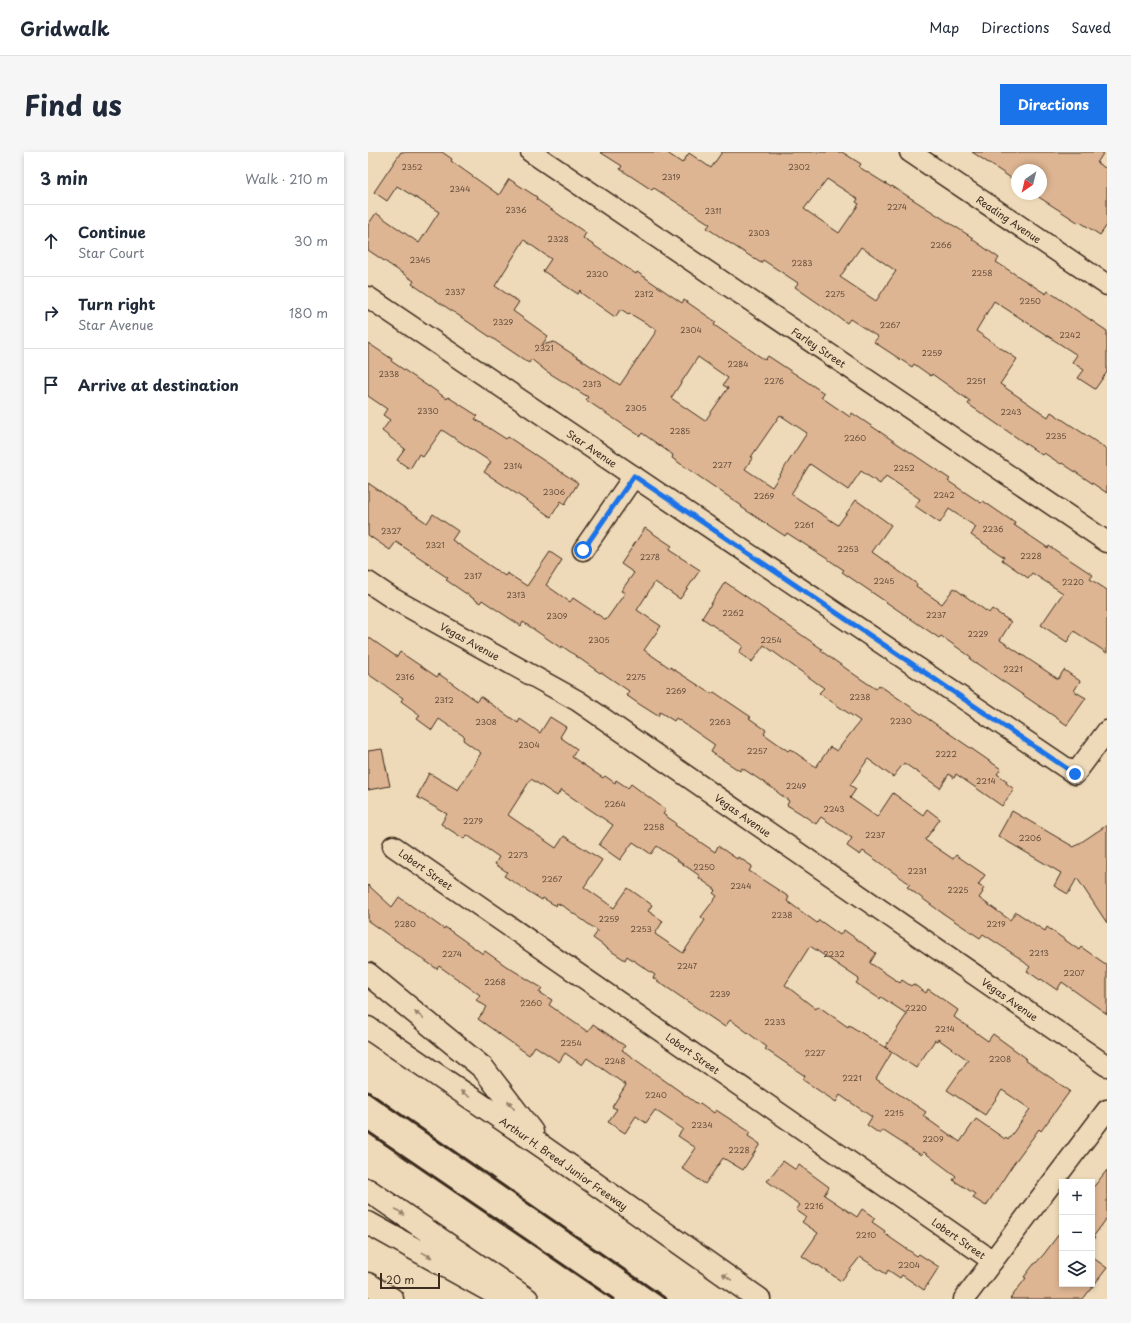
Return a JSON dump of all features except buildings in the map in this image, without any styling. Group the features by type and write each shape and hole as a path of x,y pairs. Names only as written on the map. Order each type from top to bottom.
{"main road":[{"path":"368,974 483,1068 544,1148"},
{"name":"Arthur H. Breed Junior Freeway","path":"368,1028 544,1148 759,1299"},
{"path":"368,1190 527,1299"},
{"path":"368,1223 505,1299"},
{"path":"368,1284 392,1299"}],"street":[{"name":"Farley Street","path":"531,152 1107,542"},
{"name":"Reading Avenue","path":"910,152 1107,285"},
{"name":"Star Avenue","path":"368,297 1075,774 1107,731"},
{"path":"583,550 634,476"},
{"name":"Vegas Avenue","path":"368,582 392,598 578,702 1107,1066"},
{"name":"Lobert Street","path":"393,846 993,1261"},
{"path":"964,1299 1107,1110"}],"railway":[{"path":"368,1092 666,1299"},
{"path":"368,1132 613,1299"}],"route":[{"path":"583,550 634,476 1075,774"}]}
